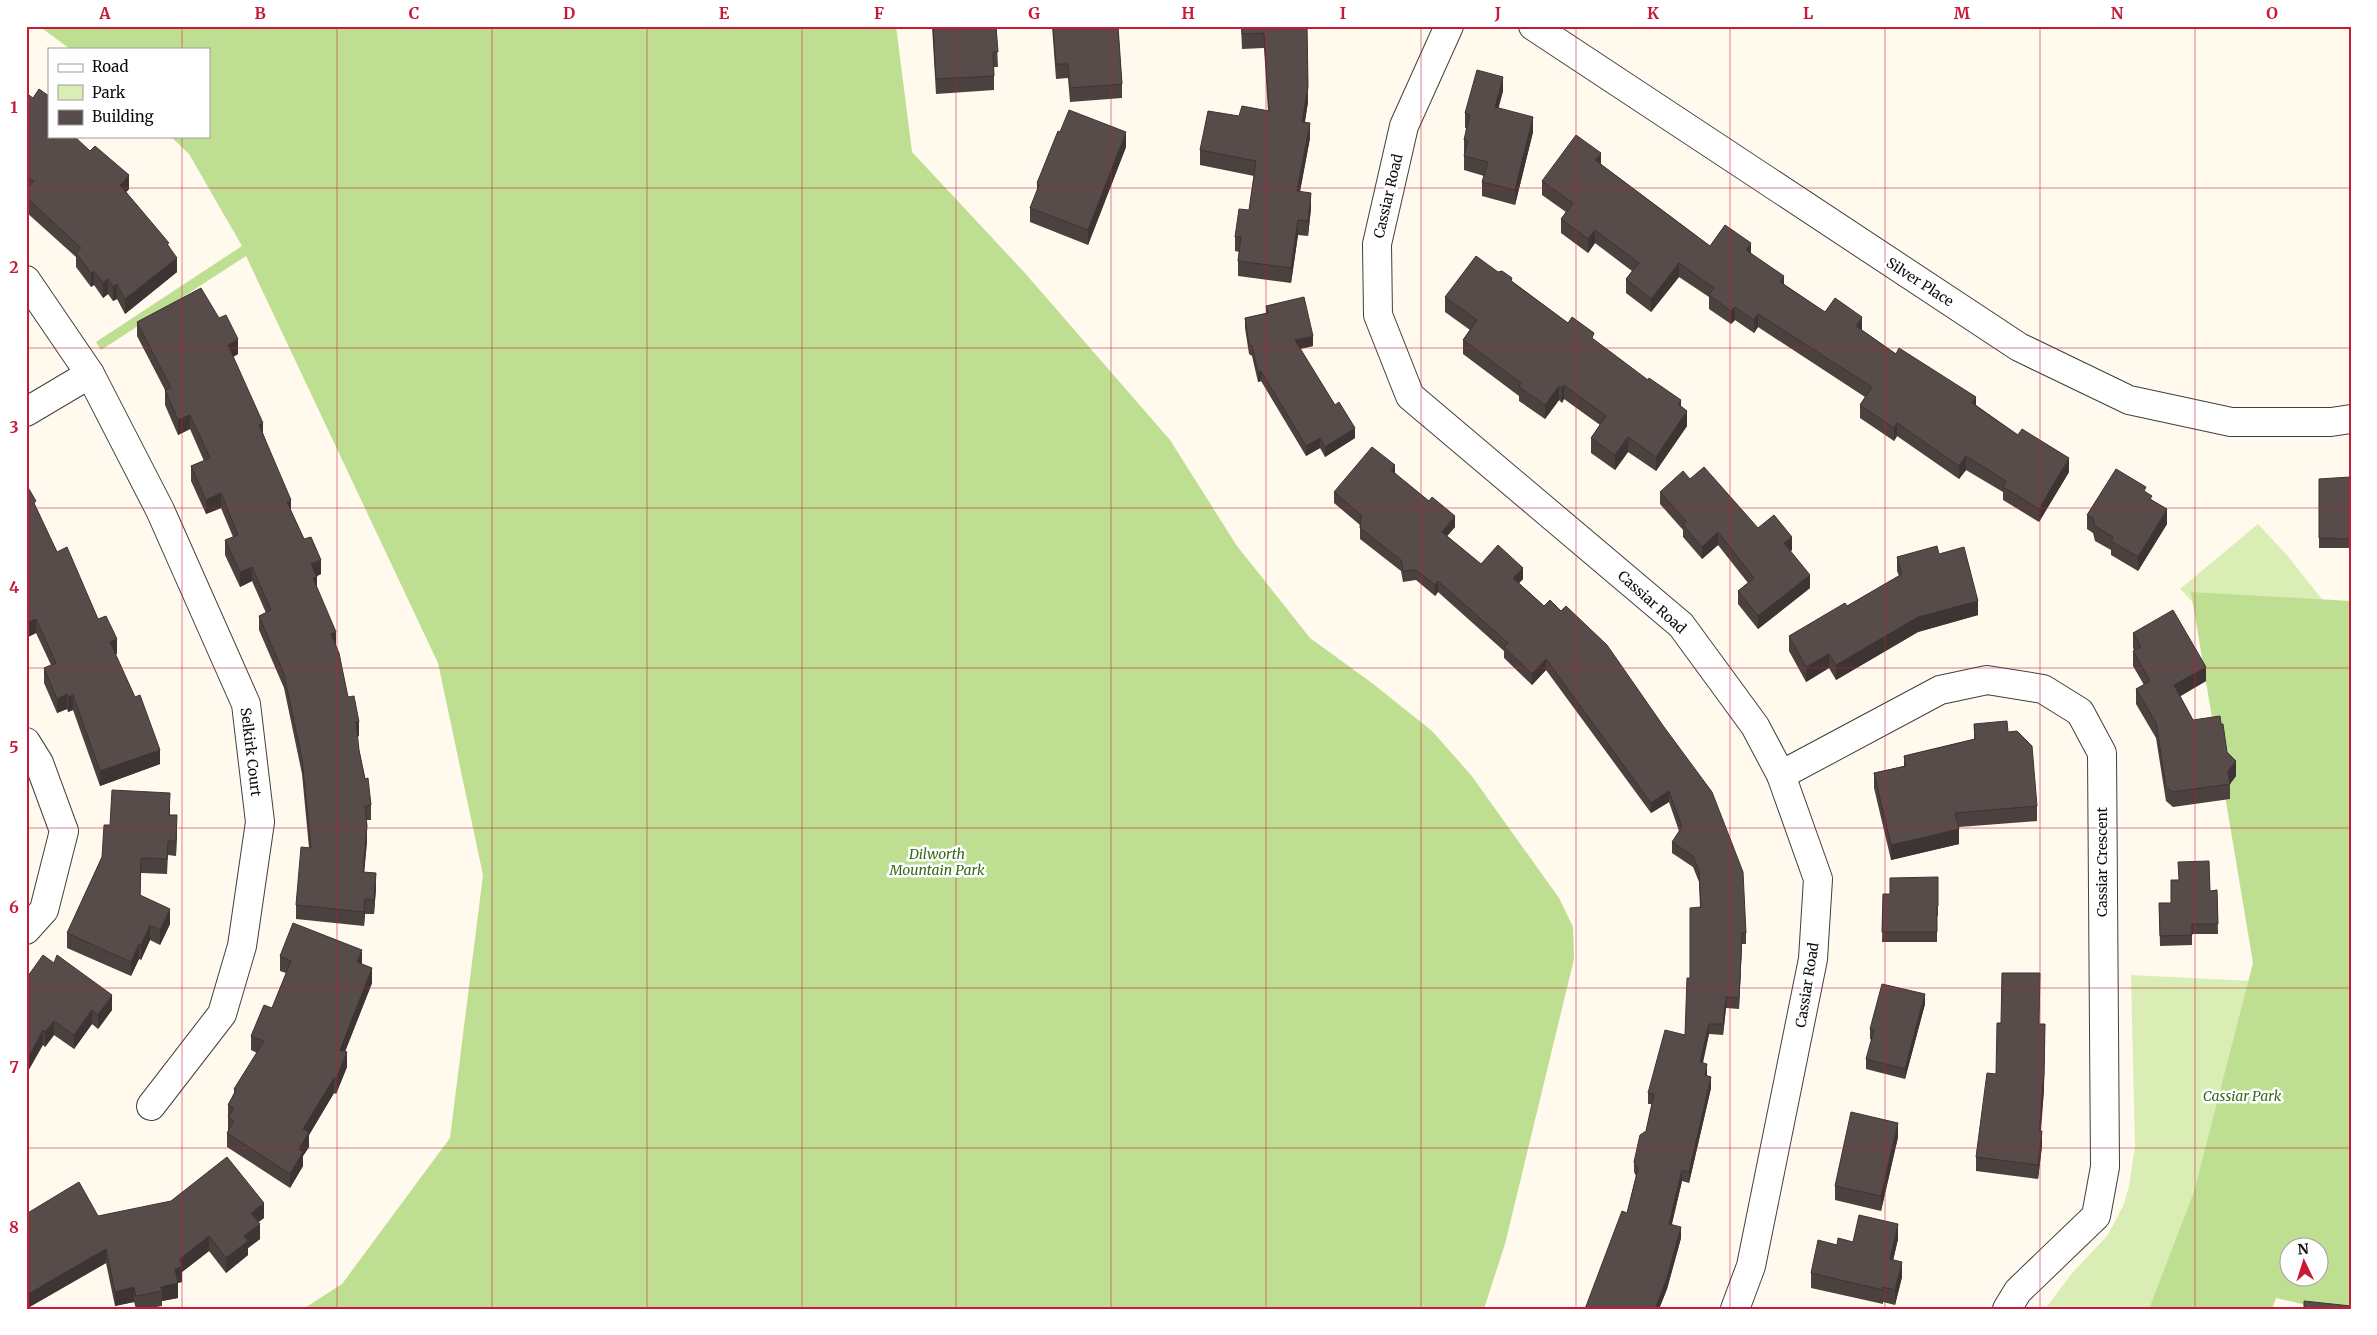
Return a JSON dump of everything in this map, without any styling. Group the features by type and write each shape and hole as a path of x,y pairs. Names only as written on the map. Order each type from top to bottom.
{"street":[{"name":"Cassiar Road","path":"1449,26 1404,126 1377,244 1378,315 1410,396 1681,625 1755,726 1781,775 1818,879 1814,959 1751,1266 1735,1309"},
{"name":"Silver Place","path":"1533,26 2019,347 2129,400 2231,422 2331,422 2351,419"},
{"name":"Selkirk Court","path":"26,280 90,374 160,510 246,704 260,822 242,946 222,1014 151,1106"},
{"path":"26,412 90,374"},
{"name":"Cassiar Crescent","path":"1781,775 1940,690 1988,680 2043,689 2080,712 2102,753 2105,1168 2096,1216 2018,1291 2007,1309"},
{"path":"26,742 39,763 64,830 44,910 26,930"}],"green space":[{"name":"Dilworth Mountain Park","path":"39,26 896,26 912,152 1024,272 1170,440 1237,546 1310,638 1372,683 1432,731 1471,775 1559,898 1573,927 1574,959 1505,1244 1484,1309 303,1309 342,1284 450,1138 483,875 438,663 246,256 101,350 96,342 242,246 189,154 172,138 210,138 210,48 69,48"},
{"name":"Cassiar Park","path":"2258,524 2286,554 2351,636 2294,1196 2282,1238 2280,1238 2280,1247 2263,1309 2045,1309 2073,1272 2108,1235 2124,1204 2129,1186 2135,1146 2131,975 2293,983 2279,691 2180,589"},
{"name":"Cassiar Park","path":"2191,592 2351,601 2351,1309 2323,1309 2276,1298 2272,1309 2149,1309 2194,1192 2253,963"}],"building":[{"path":"933,26 996,26 998,52 993,52 994,76 936,79"},
{"path":"1053,26 1118,26 1122,84 1070,88 1068,64 1056,64"},
{"path":"1242,26 1307,26 1308,87 1302,122 1310,123 1297,191 1311,193 1308,221 1298,220 1291,268 1238,261 1241,237 1235,237 1239,209 1249,210 1256,161 1200,150 1208,111 1239,116 1242,106 1269,111 1264,33 1242,34"},
{"path":"1477,70 1503,77 1495,107 1533,117 1515,190 1482,182 1488,162 1464,156 1468,141 1464,140 1470,115 1465,113"},
{"path":"39,89 48,95 48,138 76,138 90,151 95,146 129,175 120,185 169,243 167,244 177,258 125,299 117,284 113,287 108,279 103,283 94,271 91,273 76,253 81,248 26,197 26,189 34,181 26,177 26,93 33,98"},
{"path":"1069,110 1126,132 1088,230 1030,208 1039,185 1037,183 1058,131 1060,132"},
{"path":"1576,135 1601,153 1595,160 1710,246 1725,225 1751,243 1746,250 1784,276 1780,282 1825,312 1835,298 1862,317 1856,326 1896,354 1899,348 1976,397 1972,403 2018,435 2022,429 2069,458 2039,509 2003,487 2006,481 1966,456 1959,466 1897,423 1894,428 1860,405 1872,387 1758,314 1754,320 1735,307 1731,311 1709,295 1714,288 1679,263 1651,299 1626,279 1639,263 1595,230 1588,239 1561,219 1573,203 1542,181"},
{"path":"1476,256 1498,272 1502,271 1512,278 1511,281 1568,323 1572,317 1594,333 1592,338 1648,380 1649,378 1681,400 1678,404 1687,411 1656,457 1628,437 1615,455 1591,438 1606,416 1564,385 1562,388 1559,386 1545,405 1519,387 1521,383 1463,340 1477,320 1445,297"},
{"path":"201,288 219,318 226,315 238,339 228,345 263,423 259,425 291,500 287,502 304,539 311,537 321,560 311,564 317,577 313,578 336,632 331,634 339,653 348,697 354,696 359,722 356,722 359,750 365,779 368,778 371,805 365,806 367,826 363,872 376,873 374,900 365,899 364,912 296,905 301,847 311,848 302,759 284,674 259,616 271,610 252,567 240,572 225,540 238,535 221,493 206,500 191,466 210,458 190,415 178,420 165,390 171,388 137,322"},
{"path":"1304,297 1313,336 1295,340 1335,405 1339,402 1355,428 1325,447 1320,438 1306,446 1261,371 1258,372 1252,346 1249,345 1245,318 1268,313 1266,306"},
{"path":"1372,447 1395,465 1391,470 1429,501 1432,497 1455,516 1442,532 1481,564 1498,545 1523,568 1513,578 1544,606 1550,600 1561,611 1566,606 1607,645 1712,792 1743,872 1746,933 1742,933 1739,998 1726,997 1723,1024 1709,1024 1700,1062 1707,1064 1705,1075 1711,1077 1689,1172 1682,1170 1669,1224 1681,1227 1667,1278 1655,1309 1585,1309 1622,1211 1627,1213 1638,1169 1634,1162 1640,1135 1646,1131 1654,1094 1648,1093 1665,1030 1685,1035 1687,978 1690,978 1690,908 1701,907 1699,871 1693,856 1672,842 1682,827 1669,791 1651,803 1546,659 1532,674 1504,647 1508,643 1438,581 1435,585 1416,570 1403,571 1401,560 1360,528 1361,515 1334,492"},
{"path":"1704,467 1758,528 1774,515 1792,537 1784,543 1810,575 1758,616 1738,591 1754,578 1718,532 1702,547 1683,525 1686,521 1660,492 1683,471 1690,479"},
{"path":"2116,469 2146,487 2144,491 2152,496 2150,499 2167,509 2138,557 2111,541 2113,537 2095,526 2093,518 2087,515"},
{"path":"2350,477 2351,539 2319,538 2319,479"},
{"path":"26,484 36,501 34,503 57,552 67,547 98,619 106,616 117,639 110,642 135,697 140,695 160,750 100,771 73,695 68,697 67,694 57,699 44,668 56,663 36,619 26,623"},
{"path":"1937,546 1939,554 1964,547 1978,601 1918,617 1836,665 1829,654 1806,667 1789,636 1845,603 1847,606 1902,574 1897,557"},
{"path":"2173,610 2206,667 2174,685 2193,720 2220,716 2227,752 2236,761 2228,771 2230,784 2173,792 2166,787 2156,723 2136,689 2150,681 2133,651 2141,647 2133,633"},
{"path":"2007,721 2008,732 2017,731 2032,746 2037,806 1955,813 1959,829 1891,845 1874,773 1906,766 1904,756 1975,739 1974,724"},
{"path":"112,790 170,793 169,815 177,815 176,841 168,841 167,859 141,858 140,895 170,909 160,930 150,925 131,962 67,933 102,857 104,825 110,825"},
{"path":"2209,861 2210,891 2217,890 2218,924 2192,924 2192,935 2160,936 2159,903 2171,903 2171,880 2179,880 2178,862"},
{"path":"1938,877 1937,932 1882,932 1883,894 1890,894 1890,878"},
{"path":"293,923 362,950 357,962 372,968 340,1050 347,1052 336,1079 334,1078 303,1129 309,1132 299,1149 303,1152 290,1174 227,1133 234,1121 228,1117 234,1108 228,1105 236,1090 234,1089 264,1041 251,1036 264,1005 272,1008 291,961 280,956"},
{"path":"43,955 54,963 57,955 112,995 98,1015 92,1010 74,1035 54,1021 45,1032 43,1030 26,1061 26,975 28,976"},
{"path":"2002,973 2040,973 2039,1024 2045,1024 2044,1075 2039,1131 2042,1131 2038,1165 1976,1157 1987,1073 1996,1074 1997,1023 2001,1023"},
{"path":"1882,984 1925,994 1905,1069 1866,1059 1874,1030 1870,1029"},
{"path":"1851,1112 1898,1123 1881,1196 1835,1186"},
{"path":"227,1157 264,1203 251,1213 260,1224 244,1236 248,1241 226,1258 209,1236 180,1259 182,1267 175,1269 178,1283 161,1287 162,1291 136,1296 134,1287 115,1292 106,1249 26,1295 26,1214 79,1182 98,1216 171,1201"},
{"path":"1859,1215 1898,1224 1890,1259 1902,1262 1895,1290 1883,1287 1883,1290 1811,1273 1818,1240 1837,1245 1838,1238 1853,1242"},
{"path":"2304,1301 2351,1306 2351,1309 2304,1309"}]}
